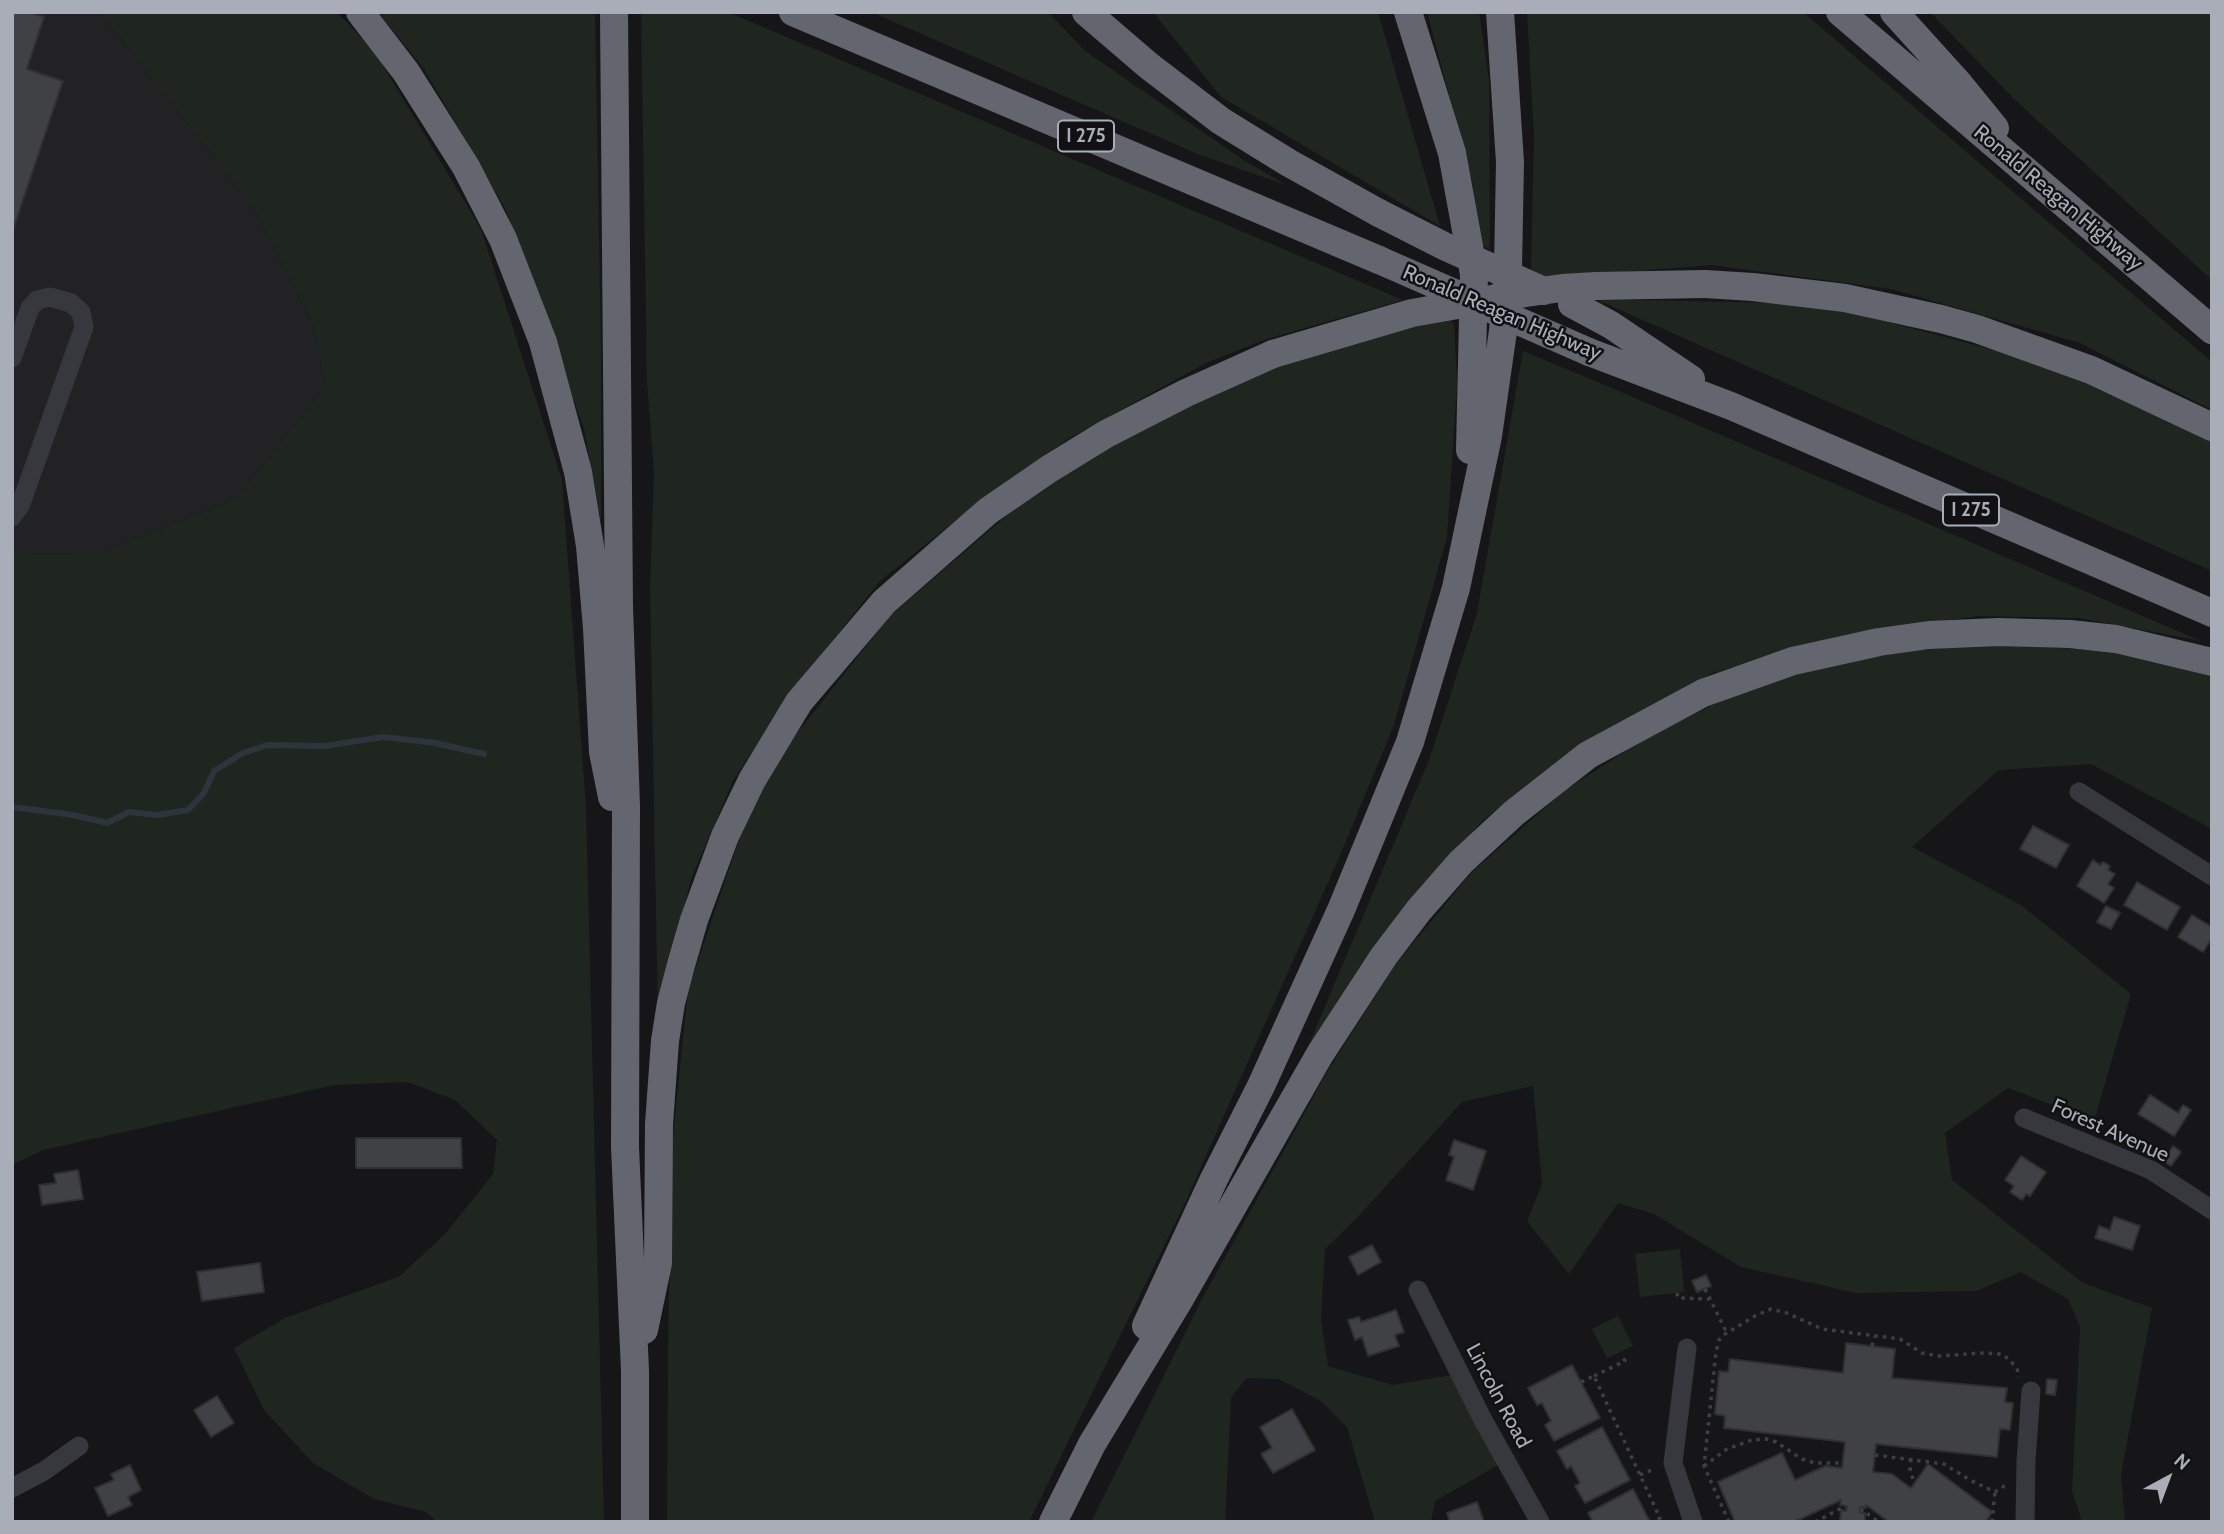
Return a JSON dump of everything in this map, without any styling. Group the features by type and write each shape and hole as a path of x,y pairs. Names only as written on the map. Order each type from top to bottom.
{"highway":[{"path":"360,12 406,72 466,167 503,239 552,370 578,472 590,546 603,752 626,866"},
{"path":"614,12 620,607 626,806 625,1147 635,1371 635,1522"},
{"name":"Ronald Reagan Highway","path":"793,12 1379,260 1589,352 1731,406 2212,612"},
{"path":"1086,12 1149,66 1221,121 1289,163 1446,247 1572,304 1611,325 1731,406"},
{"path":"1408,12 1452,153 1474,274 1468,533"},
{"path":"1053,1522 1261,1086 1341,909 1410,742 1451,606 1488,436 1503,331 1508,268 1510,162 1500,12"},
{"name":"Ronald Reagan Highway","path":"1840,12 2212,330"},
{"path":"1894,12 1960,85 2037,179"},
{"path":"635,1371 658,1263 659,1124 671,1003 694,920 725,836 752,780 799,702 884,602 988,512 1049,469 1106,434 1186,393 1273,354 1412,313 1573,287 1705,284 1845,298 1977,329 2091,370 2212,427"},
{"path":"1092,1444 1178,1302 1320,1054 1384,956 1461,862 1514,813 1588,755 1703,693 1793,661 1879,642 1970,633 2070,634 2116,639 2212,662"}],"street":[{"path":"12,358 30,308 37,300 50,297 77,307 84,327 20,506 12,517"},
{"path":"2079,792 2212,876"},
{"name":"Forest Avenue","path":"2024,1118 2151,1170 2212,1210"},
{"name":"Lincoln Road","path":"1418,1290 1483,1420 1540,1522"},
{"path":"1687,1348 1673,1462 1693,1522"},
{"path":"2025,1388 2025,1522"},
{"path":"12,1488 44,1471 79,1446"}],"path":[{"path":"1705,1289 1727,1333"},
{"path":"1677,1293 1678,1298 1710,1299"},
{"path":"1729,1522 1704,1466 1716,1352 1719,1340 1755,1316 1771,1309 1787,1313 1822,1329 1900,1339 1922,1353 1938,1356 2001,1354 2017,1369 2025,1388"},
{"path":"1872,1346 1874,1337"},
{"path":"1581,1382 1625,1361 1621,1354"},
{"path":"1594,1376 1660,1518 1654,1522"},
{"path":"1704,1466 1727,1449 1752,1440 1767,1439 1801,1459 1842,1463"},
{"path":"1875,1455 1944,1464 1995,1492"},
{"path":"1911,1459 1910,1472 1915,1483"},
{"path":"1640,1475 1661,1465"},
{"path":"1995,1492 2007,1485"},
{"path":"1992,1522 1995,1492"},
{"path":"1815,1522 1846,1508"},
{"path":"1860,1510 1882,1522"}],"shaded area":[{"path":"12,12 100,12 253,207 312,322 325,387 236,499 97,554 12,555"},
{"path":"100,12 337,12 375,52 481,229 562,480 586,807 604,1522 437,1522 426,1512 374,1499 313,1463 264,1410 234,1348 285,1318 400,1276 446,1233 493,1174 497,1140 455,1100 408,1082 335,1085 43,1150 12,1165 12,555 97,554 236,499 325,387 312,322 253,207"},
{"path":"378,12 595,12 601,523 584,429 506,210 424,69"},
{"path":"641,12 728,12 1403,300 1267,339 1206,363 1068,439 989,494 880,581 798,684 734,779 691,879 658,1021 650,588 654,472 647,382"},
{"path":"871,12 1048,12 1085,51 1242,159 1286,185 1200,155"},
{"path":"1153,12 1378,12 1440,226 1221,97"},
{"path":"1427,12 1479,12 1489,80 1490,250 1479,243 1472,181"},
{"path":"1527,12 1803,12 2212,362 2212,410 2080,343 1891,289 1712,265 1546,278 1531,270 1534,136"},
{"path":"1930,12 2212,12 2212,280 2014,99"},
{"path":"1595,299 1819,304 2036,361 2212,441 2212,571"},
{"path":"1445,317 1454,323 1457,385 1447,537 1394,725 1339,858 1184,1205 1029,1522 667,1522 672,1145 688,990 746,819 783,751 890,616 1033,493 1143,425 1270,367"},
{"path":"1523,351 2201,641 2080,618 1978,616 1839,636 1713,673 1583,743 1483,820 1389,927 1307,1049 1429,760 1477,613"},
{"path":"1985,644 2113,651 2212,677 2212,829 2091,764 1999,770 1912,847 2021,905 2131,994 2094,1121 2008,1088 1945,1133 1952,1180 2083,1283 2152,1308 2121,1474 2125,1522 2082,1522 2072,1491 2080,1327 2068,1299 2021,1272 1976,1291 1856,1293 1741,1267 1654,1214 1618,1203 1569,1274 1527,1221 1542,1184 1533,1086 1462,1102 1356,1219 1325,1249 1321,1319 1328,1366 1393,1385 1452,1375 1500,1464 1435,1501 1431,1522 1375,1522 1347,1427 1321,1401 1279,1379 1246,1378 1231,1398 1225,1522 1091,1522 1202,1299 1327,1072 1395,965 1472,872 1564,791 1650,735 1719,702 1798,674 1882,654"},
{"path":"1680,1249 1684,1292 1640,1297 1635,1254"},
{"path":"1618,1316 1633,1346 1607,1358 1592,1329"}],"building":[{"path":"12,12 29,12 44,17 27,69 63,81 12,233"},
{"path":"2033,826 2069,845 2056,868 2020,849"},
{"path":"2093,860 2100,865 2103,862 2110,866 2108,870 2115,874 2108,884 2114,888 2104,903 2077,886"},
{"path":"2137,882 2180,907 2167,930 2124,905"},
{"path":"2106,906 2120,913 2111,929 2097,922"},
{"path":"2192,915 2212,927 2212,938 2203,952 2178,937"},
{"path":"2150,1095 2178,1113 2183,1105 2191,1110 2174,1136 2138,1114"},
{"path":"356,1138 461,1138 462,1168 356,1168"},
{"path":"1454,1140 1486,1151 1473,1190 1446,1180 1454,1157 1449,1155"},
{"path":"2173,1146 2181,1152 2171,1166 2163,1161"},
{"path":"2021,1156 2046,1172 2030,1196 2026,1194 2022,1200 2010,1192 2014,1186 2005,1180"},
{"path":"78,1170 83,1199 42,1205 39,1185 56,1183 54,1174"},
{"path":"2114,1217 2140,1226 2132,1250 2095,1238 2099,1226 2110,1230"},
{"path":"1372,1245 1381,1262 1358,1275 1349,1257"},
{"path":"260,1263 264,1292 202,1301 197,1272"},
{"path":"1706,1275 1711,1286 1697,1292 1692,1281"},
{"path":"1396,1310 1404,1332 1395,1335 1399,1346 1368,1356 1362,1337 1355,1340 1348,1320 1359,1317 1361,1322"},
{"path":"1846,1343 1895,1349 1892,1378 2007,1388 2005,1402 2013,1403 2010,1430 2000,1429 1997,1457 1876,1444 1873,1472 1892,1474 1911,1488 1928,1464 1992,1512 1986,1522 1889,1522 1866,1505 1866,1508 1860,1507 1860,1512 1865,1513 1865,1522 1840,1522 1841,1510 1846,1511 1847,1506 1840,1505 1841,1500 1794,1522 1735,1522 1718,1482 1782,1453 1795,1480 1825,1466 1842,1468 1845,1442 1724,1428 1725,1416 1715,1414 1719,1371 1728,1372 1730,1359 1843,1373"},
{"path":"1572,1365 1600,1418 1554,1441 1545,1425 1551,1421 1542,1403 1537,1405 1528,1388"},
{"path":"2047,1379 2057,1380 2055,1395 2046,1394"},
{"path":"217,1396 234,1423 211,1437 194,1410"},
{"path":"1292,1409 1315,1450 1273,1473 1261,1454 1272,1448 1260,1427"},
{"path":"1602,1427 1630,1480 1585,1503 1575,1486 1580,1483 1571,1466 1567,1469 1557,1451"},
{"path":"130,1465 141,1490 128,1497 132,1505 108,1516 95,1488 114,1480 111,1474"},
{"path":"1633,1489 1650,1522 1593,1522 1588,1513"},
{"path":"1477,1502 1484,1522 1450,1522 1447,1513"}],"waterway":[{"path":"12,807 73,815 107,823 129,812 157,815 188,810 204,793 214,771 243,753 268,745 324,746 383,737 435,743 484,754"}]}
